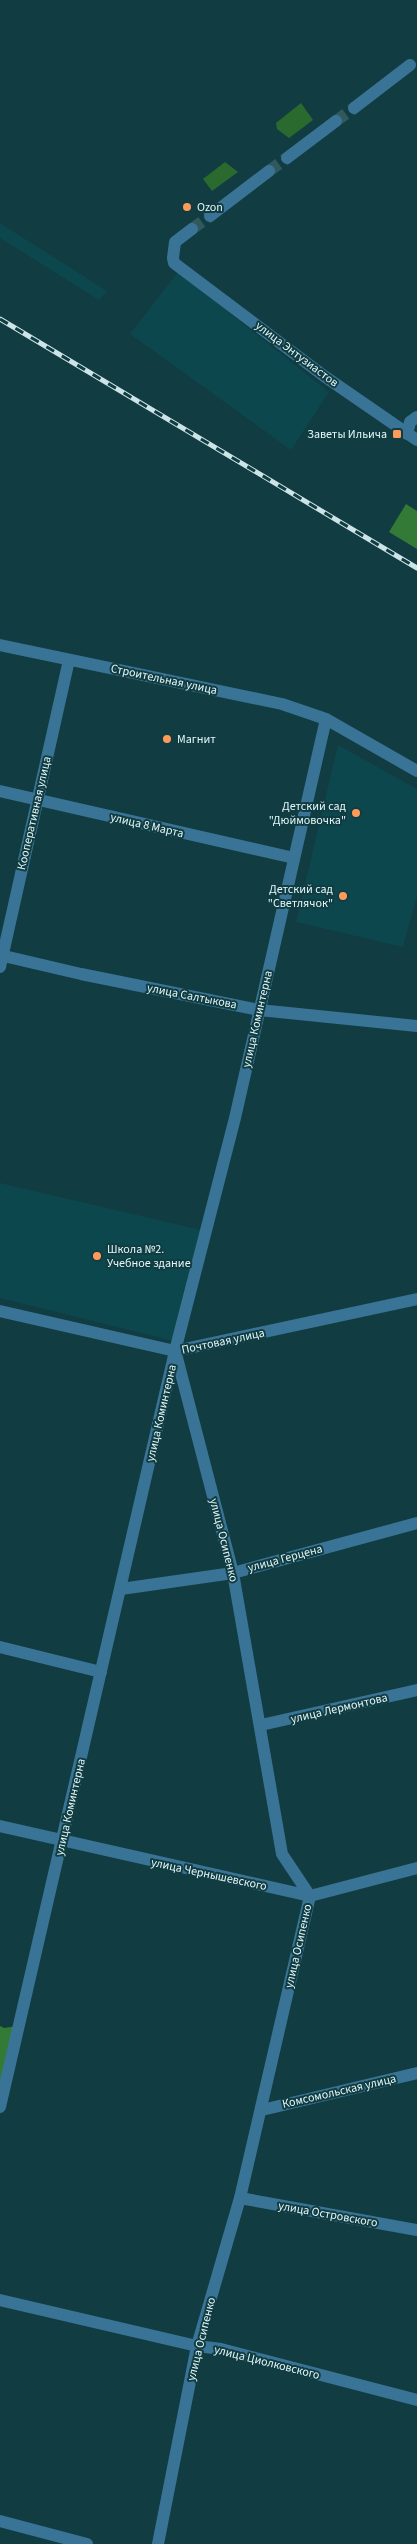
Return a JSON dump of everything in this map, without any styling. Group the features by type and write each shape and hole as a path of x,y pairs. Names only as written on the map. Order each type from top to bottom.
{"street":[{"path":"354,108 410,65"},
{"path":"287,158 336,121"},
{"path":"210,216 269,171"},
{"name":"улица Энтузиастов","path":"192,229 176,242 173,261 324,376 412,437"},
{"path":"412,437 410,422 417,417"},
{"name":"Строительная улица","path":"0,645 282,704 326,719 417,771"},
{"name":"Кооперативная улица","path":"1,960 69,660"},
{"name":"улица Коминтерна","path":"1,2102 175,1352 235,1118 326,719"},
{"name":"улица 8 Марта","path":"0,791 294,858"},
{"name":"улица Салтыкова","path":"1,960 259,1010 417,1026"},
{"name":"Почтовая улица","path":"0,1312 175,1352 417,1300"},
{"name":"улица Осипенко","path":"158,2544 197,2346 240,2198 262,2110 310,1896 282,1854 233,1572 175,1352"},
{"name":"улица Герцена","path":"121,1589 233,1572 417,1523"},
{"path":"0,1647 101,1672"},
{"name":"улица Лермонтова","path":"261,1725 417,1690"},
{"name":"улица Чернышевского","path":"0,1826 310,1896 417,1868"},
{"name":"Комсомольская улица","path":"262,2110 417,2073"},
{"name":"улица Островского","path":"240,2198 417,2230"},
{"name":"улица Циолковского","path":"0,2300 197,2346 221,2348 417,2400"},
{"path":"0,2521 86,2544"}],"shaded area":[{"path":"0,223 107,291 99,300 0,238"},
{"path":"178,272 329,392 291,450 130,334"},
{"path":"338,745 417,789 417,896 403,947 296,922"},
{"name":"Школа №2. Учебное здание","path":"0,1183 201,1230 173,1341 0,1298"}],"green space":[{"path":"301,103 313,120 289,138 277,129 276,123"},
{"path":"225,162 238,172 212,191 203,179"},
{"path":"406,504 417,511 417,549 389,532"},
{"path":"0,2026 4,2028 18,2026 0,2091"}],"tunnel":[{"path":"336,121 354,108"},
{"path":"269,171 287,158"},
{"path":"192,229 210,216"}],"railway":[{"path":"0,319 417,568"}],"place":[{"name":"Ozon","path":"187,207"},
{"name":"Заветы Ильича","path":"397,434"},
{"name":"Магнит","path":"167,739"},
{"name":"Детский сад \"Дюймовочка\"","path":"356,813"},
{"name":"Детский сад \"Светлячок\"","path":"343,896"},
{"name":"Школа №2. Учебное здание","path":"97,1256"}]}
